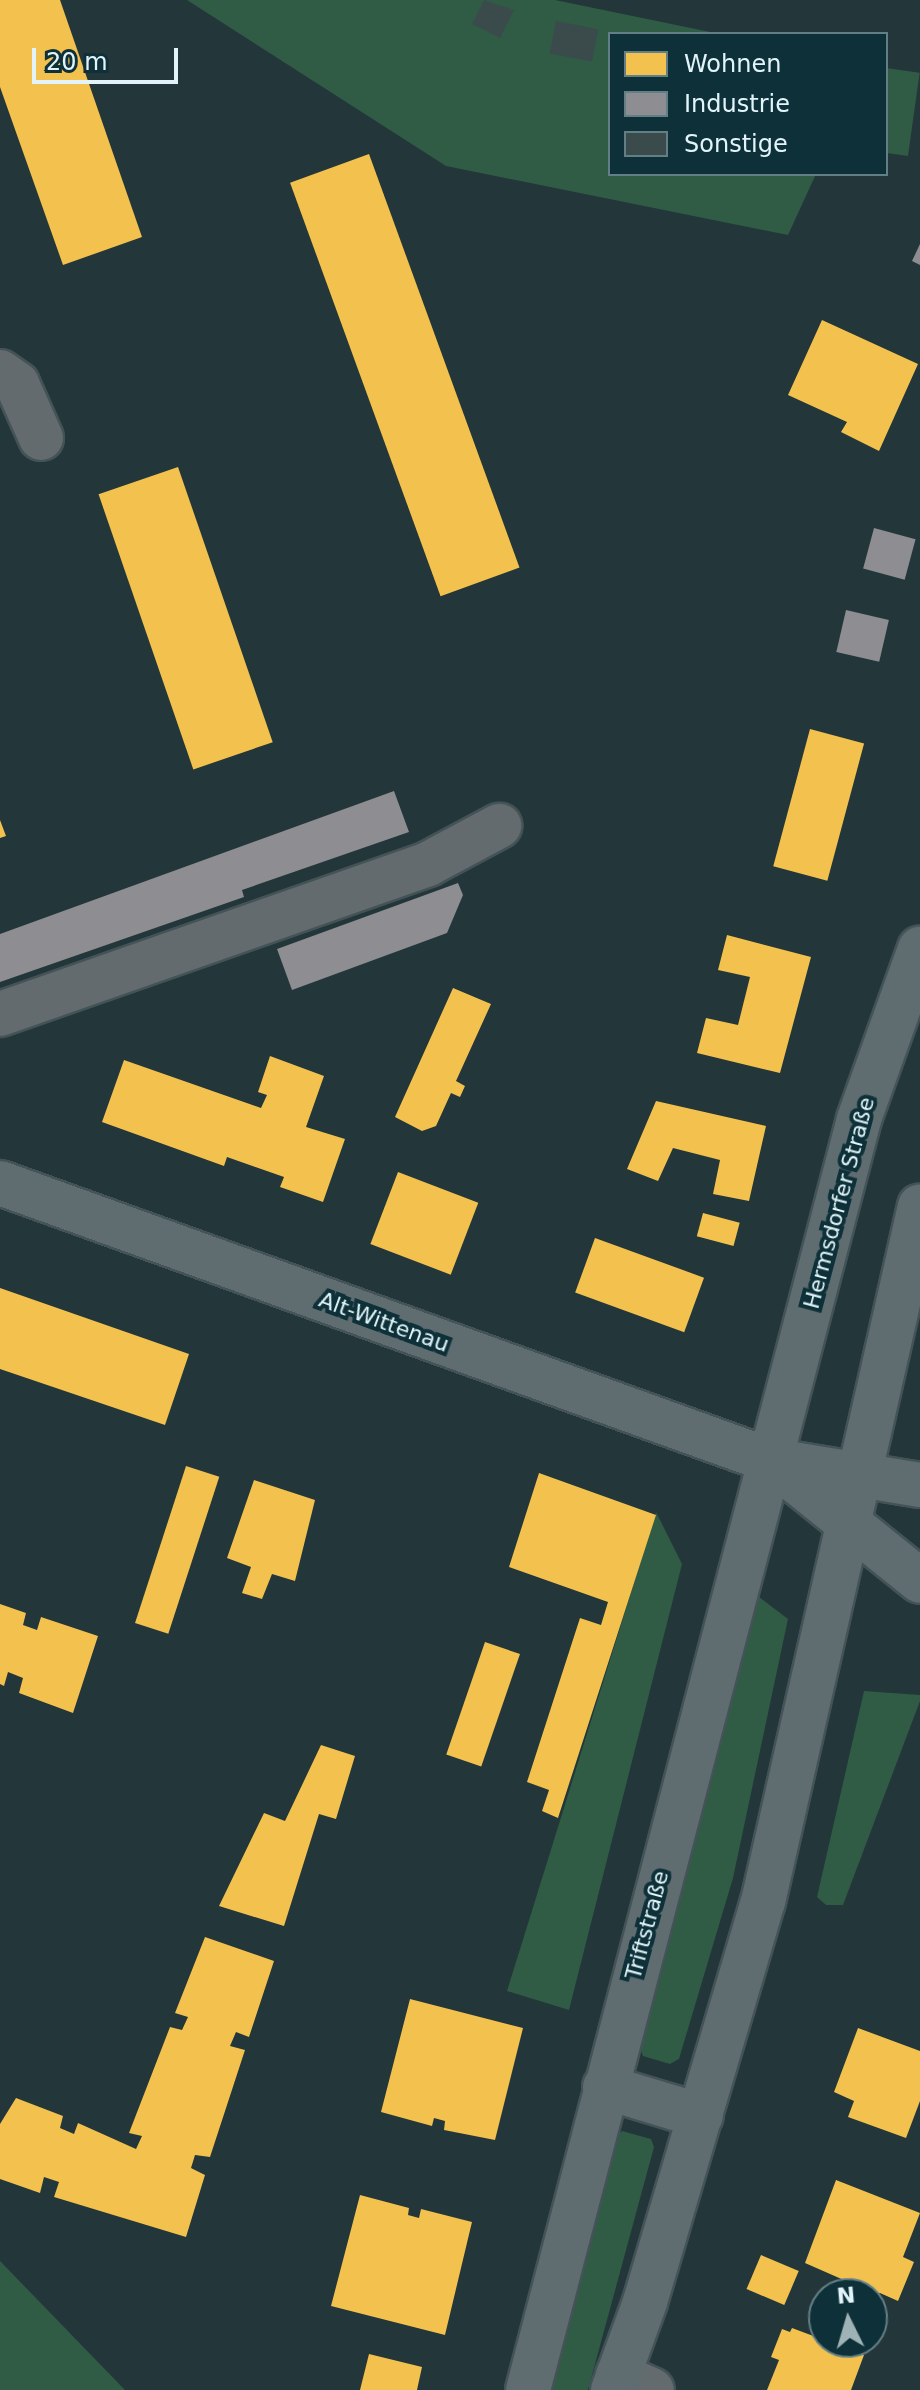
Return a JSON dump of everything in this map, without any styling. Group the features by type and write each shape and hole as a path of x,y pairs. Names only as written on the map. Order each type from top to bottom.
{"main road":[{"name":"Hermsdorfer Straße","path":"769,1460 859,1119 920,949"},
{"name":"Alt-Wittenau","path":"0,1183 769,1460 920,1485"},
{"path":"628,2385 763,1902 816,1652 862,1475 920,1206"},
{"name":"Alt-Wittenau","path":"769,1460 920,1581"},
{"name":"Triftstraße","path":"528,2390 769,1460"},
{"path":"605,2087 701,2116"}],"lane":[{"path":"0,372 17,384 41,438"},
{"path":"0,1014 428,864 499,826"}],"green space":[{"path":"187,0 555,0 710,32 608,32 608,176 815,176 788,235 446,166"},
{"path":"888,68 920,73 908,156 888,153"},
{"path":"656,1512 682,1564 569,2010 507,1991"},
{"path":"755,1594 788,1619 733,1878 679,2059 670,2064 643,2056 640,2048"},
{"path":"864,1691 920,1695 920,1701 843,1905 826,1905 817,1897"},
{"path":"622,2131 651,2139 654,2147 588,2390 552,2390 615,2138"},
{"path":"0,2261 125,2390 0,2390"}],"building: Wohnen":[{"path":"0,0 60,0 142,237 63,265 0,87"},
{"path":"369,154 519,567 441,596 290,183"},
{"path":"822,320 918,364 879,451 841,432 847,422 788,395"},
{"path":"178,467 273,742 193,769 99,494"},
{"path":"810,729 864,743 827,881 773,866"},
{"path":"0,820 6,836 0,838"},
{"path":"727,935 811,957 780,1073 697,1053 706,1018 738,1025 750,977 718,970"},
{"path":"453,988 491,1004 456,1081 465,1086 460,1097 451,1093 436,1126 422,1131 395,1117"},
{"path":"270,1056 324,1076 306,1127 345,1139 323,1202 280,1187 284,1177 227,1157 224,1166 102,1122 124,1060 261,1108 267,1095 258,1092"},
{"path":"656,1101 766,1126 749,1201 713,1194 720,1160 673,1148 658,1181 627,1169"},
{"path":"398,1172 478,1203 451,1275 370,1244"},
{"path":"703,1213 740,1223 733,1246 697,1236"},
{"path":"595,1238 704,1278 684,1332 575,1293"},
{"path":"0,1288 189,1354 165,1425 0,1369"},
{"path":"186,1466 219,1477 168,1634 135,1623"},
{"path":"539,1473 656,1515 558,1818 542,1811 549,1790 527,1782 580,1618 601,1625 608,1602 509,1567"},
{"path":"254,1480 315,1500 295,1581 272,1574 262,1599 242,1593 251,1567 227,1558"},
{"path":"0,1604 26,1613 23,1625 37,1630 41,1617 98,1636 73,1713 19,1693 23,1678 8,1672 4,1686 0,1684"},
{"path":"485,1642 520,1654 481,1767 446,1755"},
{"path":"321,1745 355,1756 336,1819 319,1814 284,1926 219,1906 264,1813 285,1821"},
{"path":"205,1937 274,1961 249,2037 236,2032 230,2046 245,2050 210,2157 195,2155 191,2168 205,2175 186,2237 54,2197 59,2182 44,2177 40,2193 0,2179 0,2124 16,2098 63,2116 60,2128 74,2134 78,2123 136,2149 142,2136 129,2133 170,2027 182,2030 188,2017 175,2013"},
{"path":"410,1999 523,2028 495,2140 444,2130 445,2121 434,2118 432,2126 381,2112"},
{"path":"858,2028 920,2051 920,2101 906,2138 848,2117 854,2101 834,2092"},
{"path":"836,2180 920,2213 903,2257 914,2262 898,2301 888,2297 888,2278 839,2278 805,2263"},
{"path":"360,2195 409,2208 408,2215 419,2218 421,2209 472,2222 445,2335 331,2306"},
{"path":"761,2255 799,2271 784,2305 747,2289"},
{"path":"792,2328 808,2334 808,2358 863,2358 851,2390 767,2390 779,2360 771,2357 782,2329 790,2332"},
{"path":"369,2354 422,2367 417,2390 360,2390"}],"building: Industrie":[{"path":"920,244 920,265 912,261"},
{"path":"874,528 916,539 905,580 863,569"},
{"path":"846,610 889,620 879,662 836,652"},
{"path":"394,791 409,832 242,890 244,897 0,982 0,934"},
{"path":"458,883 463,895 447,933 292,990 277,949"}],"building: Sonstige":[{"path":"484,0 514,10 500,38 472,24"},
{"path":"556,21 598,29 592,62 550,53"}]}
